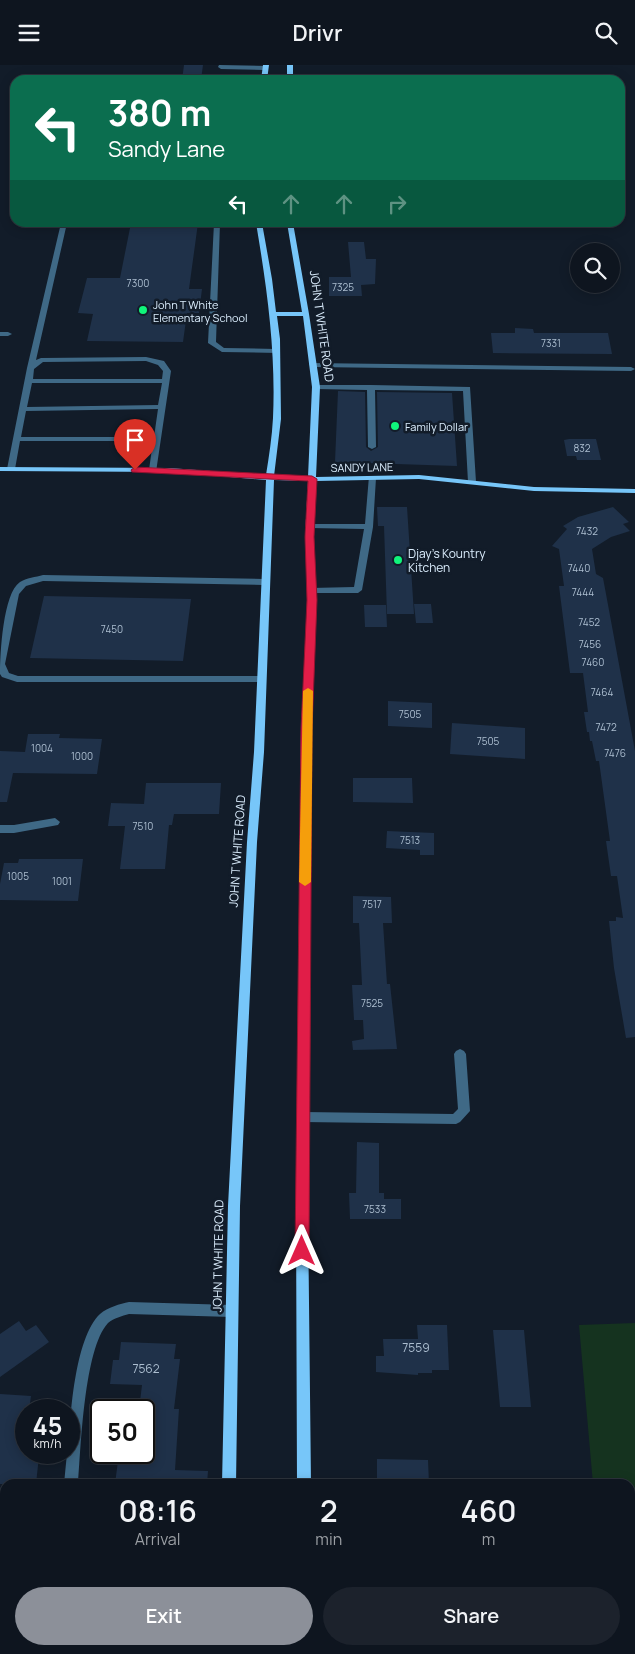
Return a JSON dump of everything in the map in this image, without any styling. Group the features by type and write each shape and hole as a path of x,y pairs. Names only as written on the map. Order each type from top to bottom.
{"main road":[{"name":"JOHN T WHITE ROAD","path":"229,1479 234,1206 252,842 259,753 264,582 270,478 277,419 276,351 273,314 260,227"},
{"name":"JOHN T WHITE ROAD","path":"291,227 306,314 316,387 310,526 311,591 306,729 303,1117 304,1479"},
{"path":"273,314 306,314"},
{"name":"SANDY LANE","path":"0,469 153,470 312,479 419,477 534,489 635,491"}],"street":[{"path":"222,65 222,67 266,66"},
{"path":"11,469 28,381 63,227"},
{"path":"217,227 212,343 222,350 276,351"},
{"path":"0,334 8,334"},
{"path":"31,368 42,360 146,359 161,363 167,371 153,470"},
{"path":"313,365 630,369"},
{"path":"28,381 165,381"},
{"path":"316,387 467,389 472,482"},
{"path":"371,387 372,447"},
{"path":"23,409 162,407"},
{"path":"17,439 157,439"},
{"path":"311,591 358,591 369,527 372,478"},
{"path":"310,526 369,527"},
{"path":"261,679 17,679 5,675 1,664 15,593 23,584 43,578 264,582"},
{"path":"0,829 14,829 55,822"},
{"path":"303,1117 456,1119 464,1111 460,1054"},
{"path":"72,1479 84,1364 94,1332 104,1319 114,1312 129,1308 232,1311"}],"green space":[{"path":"635,1323 635,1479 593,1479 579,1325"}],"building":[{"path":"184,65 203,65 202,75 183,75"},
{"path":"130,227 197,227 189,289 202,289 199,313 187,313 183,342 87,341 93,314 78,313 87,278 120,278"},
{"path":"348,242 364,242 366,259 376,259 375,284 361,285 362,296 329,296 329,277 351,277"},
{"path":"515,328 533,329 534,333 608,333 612,354 493,353 491,333 515,333"},
{"name":"Family Dollar","path":"338,391 365,392 366,447 371,451 378,447 377,392 452,393 457,466 335,462"},
{"path":"596,439 601,460 577,460 576,456 567,456 564,440"},
{"name":"Djay's Kountry Kitchen","path":"377,507 407,507 414,614 387,614 384,526 378,526"},
{"path":"613,507 629,522 623,524 630,531 611,537 592,549 596,574 603,578 635,751 635,1037 626,1038 614,968 609,921 616,921 616,917 623,918 617,876 611,876 606,841 610,841 599,761 596,761 592,741 590,741 589,732 587,732 584,712 588,712 583,673 570,673 559,586 564,586 559,549 552,546 567,529 563,526 578,517"},
{"path":"44,596 191,599 183,661 30,658"},
{"path":"414,604 431,604 433,623 416,623"},
{"path":"364,605 386,605 387,627 365,627"},
{"path":"388,701 432,703 432,728 388,726"},
{"path":"452,723 525,728 525,759 450,754"},
{"path":"28,734 60,734 59,738 102,739 97,774 13,773 7,802 0,802 0,751 25,752"},
{"path":"353,778 412,778 413,803 353,802"},
{"path":"146,783 221,783 219,814 174,814 172,825 169,825 165,869 120,869 125,826 108,826 111,803 144,804"},
{"path":"387,831 434,833 434,855 420,855 420,850 386,848"},
{"path":"19,859 83,859 78,901 0,900 0,884 4,863 18,863"},
{"path":"353,896 391,897 392,923 383,923 387,984 390,984 397,1049 353,1050 352,1041 364,1039 363,1020 354,1020 352,985 362,985 359,923 353,923"},
{"path":"357,1142 379,1143 379,1193 384,1193 384,1199 401,1199 401,1219 350,1219 349,1193 356,1193"},
{"path":"19,1321 26,1331 36,1325 49,1342 0,1377 0,1334"},
{"path":"417,1325 447,1325 449,1370 432,1370 432,1373 418,1373 418,1375 376,1372 376,1356 384,1356 383,1339 418,1339"},
{"path":"493,1330 524,1330 531,1407 500,1407"},
{"path":"121,1342 176,1344 174,1359 180,1359 174,1409 179,1409 175,1470 208,1471 207,1479 116,1479 118,1464 155,1464 155,1399 140,1399 142,1385 110,1384 113,1360 119,1360"},
{"path":"0,1394 31,1396 31,1399 15,1399 15,1464 38,1464 37,1479 0,1479"},
{"path":"377,1459 428,1460 429,1479 377,1479"}],"slow traffic":[{"path":"305,882 308,691"}],"place":[{"name":"John T White Elementary School","path":"143,310"},
{"name":"Family Dollar","path":"395,426"},
{"name":"Djay's Kountry Kitchen","path":"398,560"}],"route":[{"path":"135,470 169,470 270,478 312,479 309,537 312,600 306,729 302,1251"}]}
